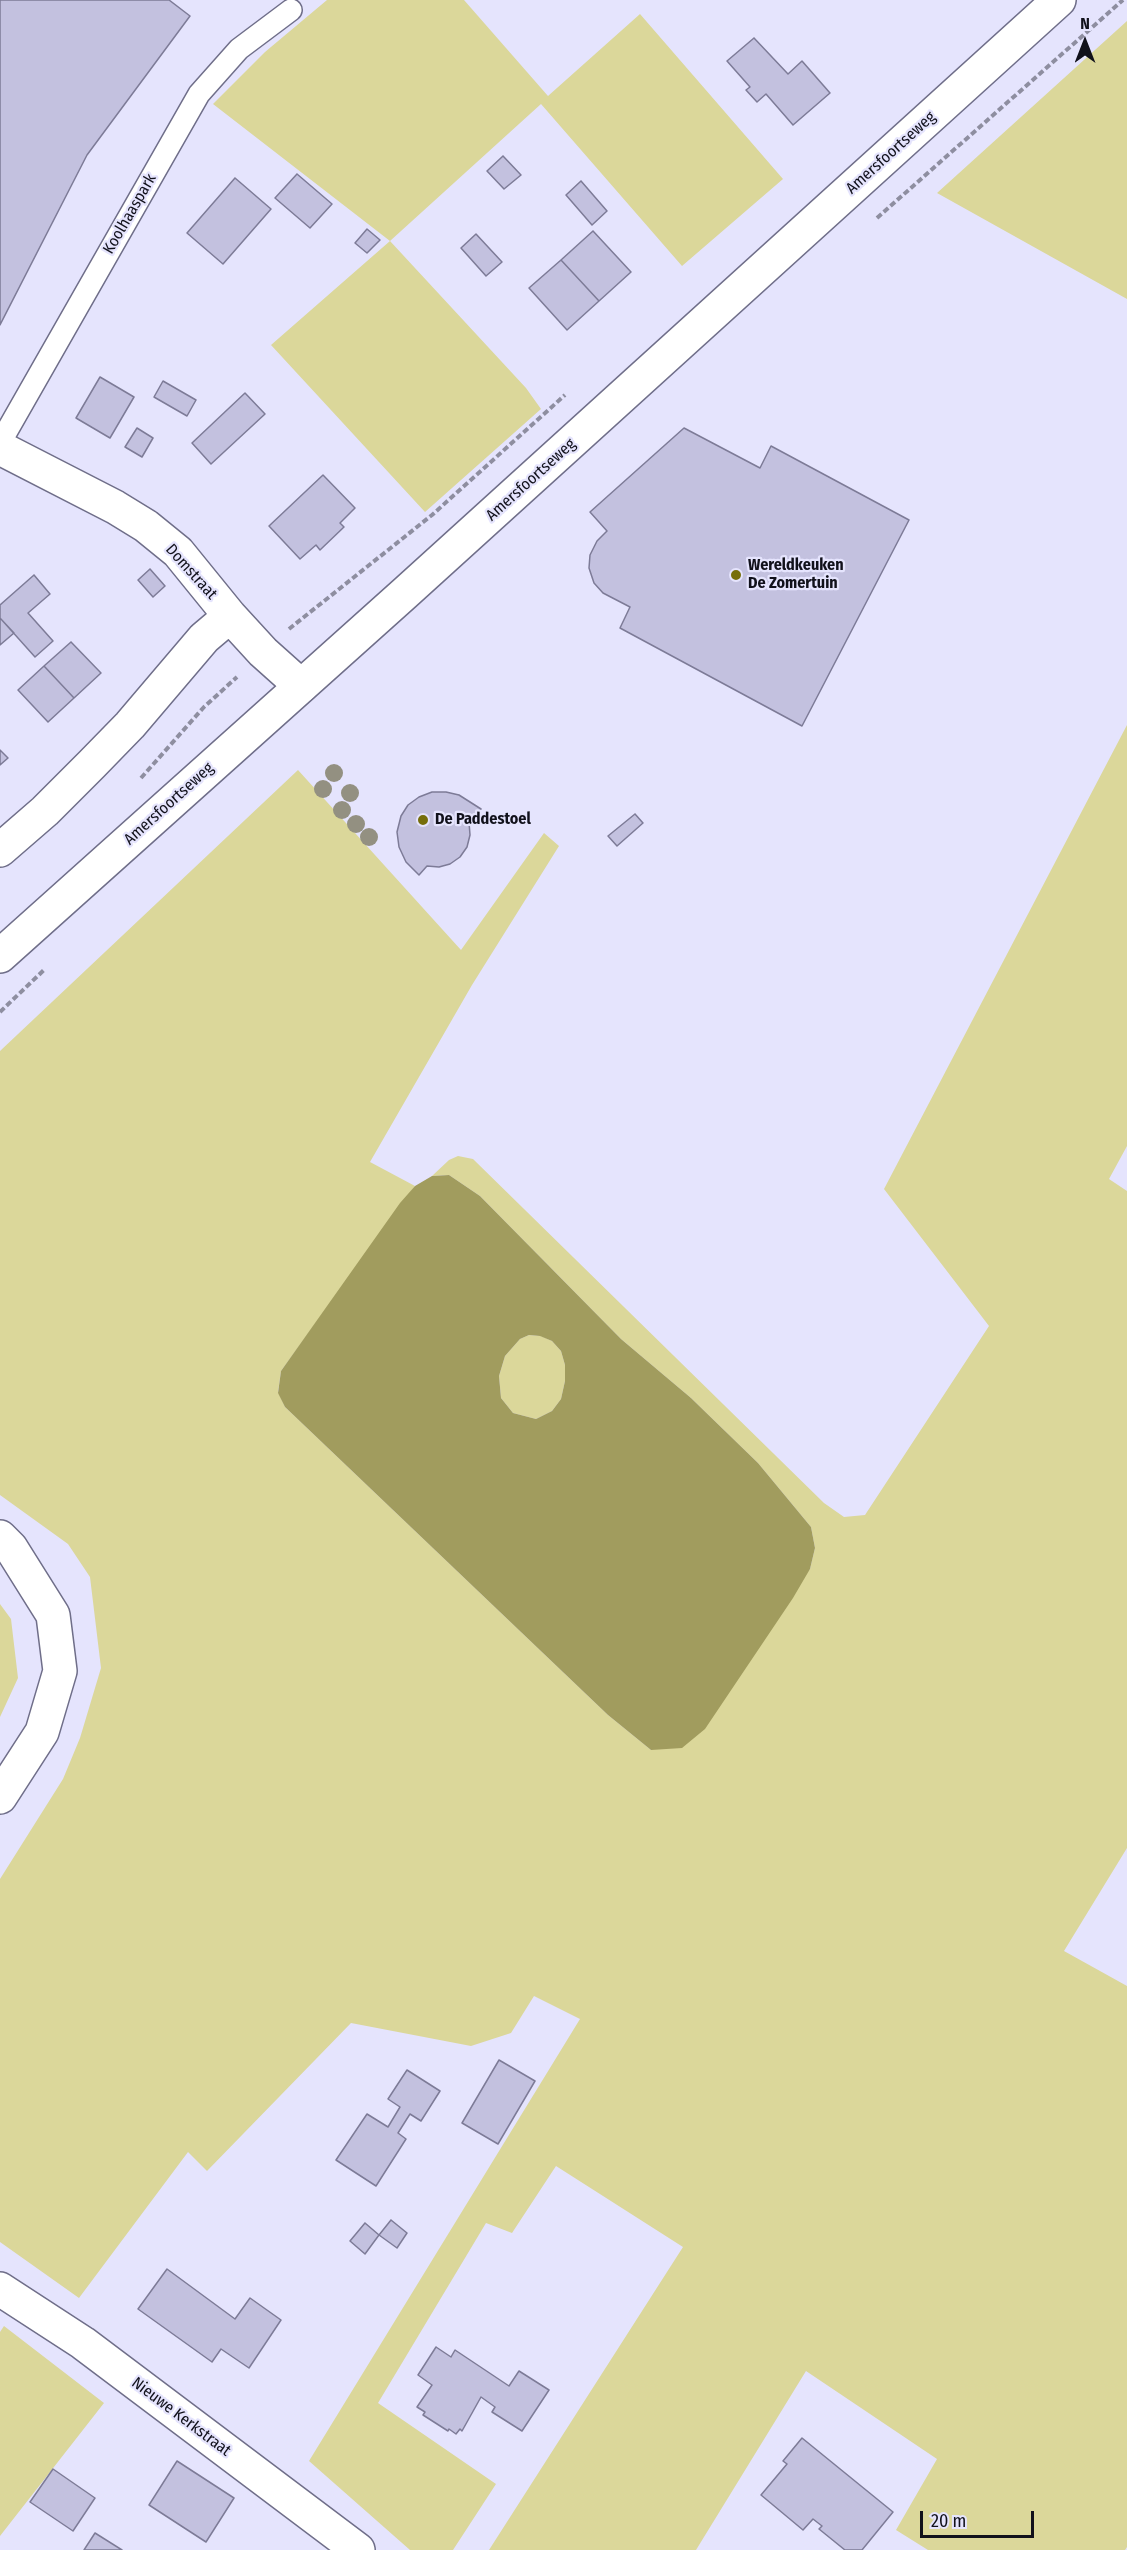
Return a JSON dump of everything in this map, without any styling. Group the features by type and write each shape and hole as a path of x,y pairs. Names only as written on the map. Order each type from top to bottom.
{"street":[{"name":"Amersfoortseweg","path":"0,956 1059,0"},
{"name":"Domstraat","path":"0,446 146,526 178,552 230,616 263,652 301,686"},
{"path":"0,850 45,811 92,764 130,725 204,639 230,616"},
{"path":"0,1537 11,1548 53,1615 60,1671 42,1732 0,1797"},
{"name":"Nieuwe Kerkstraat","path":"0,2289 83,2343 358,2550"}],"lane":[{"name":"Koolhaaspark","path":"0,446 199,94 239,49 291,10"}],"path":[{"path":"138,780 204,707 263,652 329,596 432,515 568,392"}],"shaded area":[{"path":"327,0 464,0 548,96 640,14 783,179 682,266 541,104 390,241 213,104 265,52"},
{"path":"1127,21 1127,299 937,193"},
{"path":"390,241 526,388 541,409 425,512 271,345"},
{"path":"1127,725 1127,1146 1109,1179 1127,1191 1127,1848 1064,1951 1127,1986 1127,2547 1125,2550 928,2550 896,2530 937,2459 806,2371 696,2550 489,2550 683,2247 556,2166 512,2233 486,2223 378,2403 496,2484 453,2550 410,2550 309,2461 580,2019 534,1996 511,2033 471,2046 351,2023 207,2171 188,2152 79,2298 0,2242 0,1879 63,1779 80,1738 101,1668 90,1577 68,1544 0,1495 0,1051 298,770 461,950 544,833 559,846 472,985 370,1162 415,1186 281,1371 278,1392 285,1407 608,1715 651,1750 810,1569 815,1548 811,1527 758,1463 691,1398 621,1339 480,1196 449,1175 432,1176 449,1160 458,1156 473,1159 824,1503 844,1517 865,1515 989,1326 884,1189"},
{"path":"449,1175 480,1196 621,1339 691,1398 758,1463 811,1527 815,1548 810,1569 705,1729 682,1748 651,1750 608,1715 285,1407 278,1393 281,1371 400,1203 415,1186 432,1176","holes":["529,1335 540,1336 552,1341 561,1351 565,1365 565,1381 561,1399 552,1411 536,1419 513,1413 501,1398 499,1376 505,1356 520,1339"]},
{"path":"529,1335 541,1336 552,1341 561,1351 565,1365 565,1381 561,1399 552,1411 536,1419 513,1413 501,1398 499,1376 505,1356 520,1339"},
{"path":"0,1604 11,1619 18,1678 0,1717"},
{"path":"4,2326 104,2403 0,2536 0,2332"}],"building":[{"path":"0,0 169,0 190,16 87,155 0,325"},
{"path":"754,38 788,74 802,61 830,93 793,125 766,94 757,102 746,90 750,87 727,61"},
{"path":"503,156 521,175 504,189 487,171"},
{"path":"297,174 332,204 310,228 275,198"},
{"path":"235,178 271,209 223,264 187,233"},
{"path":"581,181 607,211 592,225 566,195"},
{"path":"367,229 380,240 367,253 355,243"},
{"path":"593,231 631,272 599,301 561,260"},
{"path":"476,234 502,262 486,276 461,248"},
{"path":"561,260 599,301 567,330 529,288"},
{"path":"100,377 134,397 110,438 76,418"},
{"path":"163,381 196,400 187,416 154,397"},
{"path":"245,393 265,414 211,464 192,443"},
{"path":"137,428 153,438 142,457 125,447"},
{"name":"Wereldkeuken De Zomertuin","path":"684,428 760,468 771,446 909,520 802,726 620,628 630,607 603,593 594,583 589,568 590,555 597,541 607,531 590,512"},
{"path":"323,475 355,508 340,523 344,527 320,550 316,545 300,559 269,526"},
{"path":"150,569 165,586 153,597 138,580"},
{"path":"34,575 50,594 28,613 53,641 35,657 0,618 0,605"},
{"path":"0,618 14,633 0,645"},
{"path":"71,642 101,673 74,698 44,666"},
{"path":"44,666 74,698 48,722 18,690"},
{"path":"0,750 8,758 0,765"},
{"path":"432,792 459,795 481,809 469,822 470,835 467,847 460,857 450,864 439,867 427,866 419,875 406,862 399,847 397,832 401,816 408,805"},
{"path":"635,814 643,823 617,846 608,836"},
{"path":"499,2060 535,2081 498,2144 462,2123"},
{"path":"407,2070 440,2091 421,2121 410,2114 398,2133 406,2139 376,2186 336,2160 367,2114 388,2127 400,2107 388,2099"},
{"path":"391,2220 407,2233 397,2248 379,2235"},
{"path":"365,2223 379,2235 365,2254 350,2241"},
{"path":"167,2269 235,2319 250,2298 281,2320 249,2368 221,2349 212,2362 138,2309"},
{"path":"436,2347 451,2357 455,2350 509,2386 519,2371 549,2390 522,2431 492,2412 495,2407 481,2397 462,2431 460,2429 456,2434 449,2429 448,2431 423,2415 425,2412 417,2407 432,2385 418,2375"},
{"path":"802,2438 893,2512 862,2550 845,2550 819,2529 822,2526 813,2519 803,2530 761,2495 787,2464 783,2461"},
{"path":"177,2461 234,2498 206,2542 149,2505"},
{"path":"53,2469 95,2498 73,2531 30,2502"},
{"path":"95,2533 122,2550 84,2550"}],"place":[{"name":"Wereldkeuken De Zomertuin","path":"736,575"},
{"name":"De Paddestoel","path":"423,820"}]}
